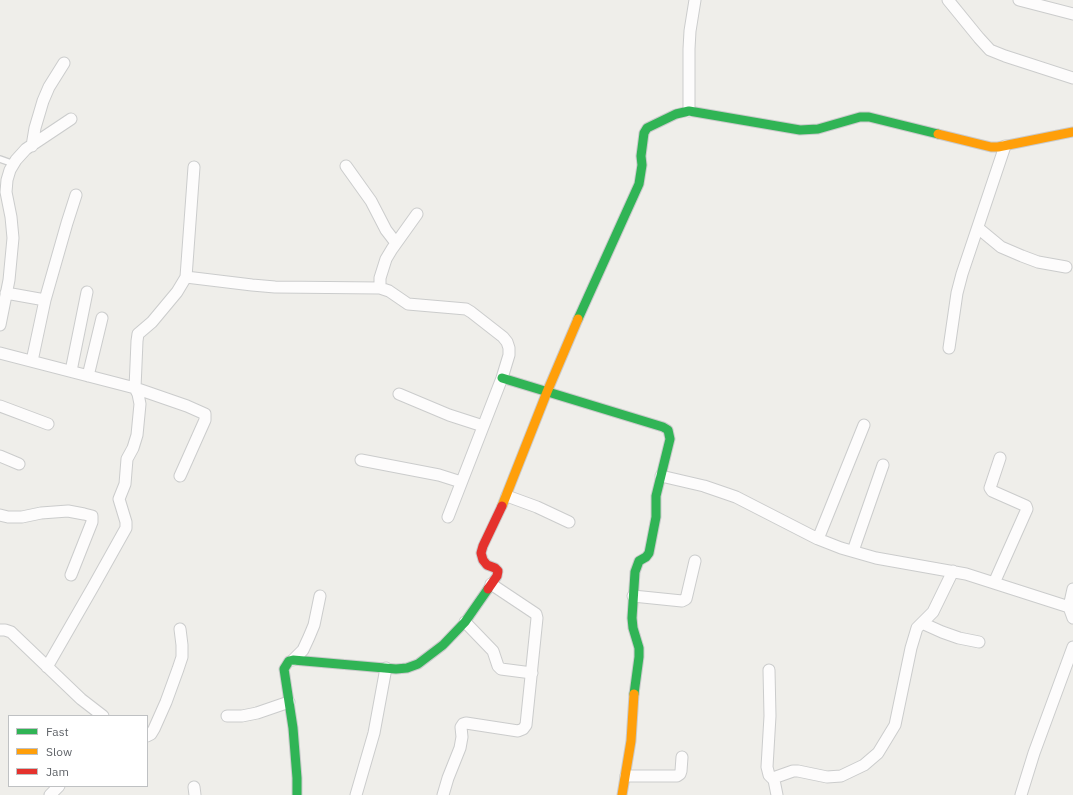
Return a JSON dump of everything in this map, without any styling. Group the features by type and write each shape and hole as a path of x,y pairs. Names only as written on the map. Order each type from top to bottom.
{"street":[{"path":"689,111 689,43 695,0"},
{"path":"948,0 978,38 990,50 1073,78"},
{"path":"1019,0 1073,14"},
{"path":"32,146 36,121 43,101 49,87 64,62"},
{"path":"293,660 386,668 407,668 418,664 443,645 465,622 497,576 498,571 487,565 482,560 481,553 506,496 547,392 590,290 639,184 645,130 682,111 689,111 800,130 818,129 860,117 869,117 991,147 1005,146 1073,132"},
{"path":"1,319 9,280 13,238 6,192 7,180 14,164 26,149 71,119"},
{"path":"949,348 957,293 968,253 978,228 1005,146"},
{"path":"346,166 371,201 386,230 396,243"},
{"path":"46,667 101,574 126,528 126,522 119,499 125,484 127,459 133,448 137,435 140,404 138,394 134,388 138,334 152,322 177,292 186,277 194,167"},
{"path":"32,361 45,300 76,196"},
{"path":"380,288 386,259 417,214"},
{"path":"978,228 1001,247 1014,253 1038,262 1066,267"},
{"path":"186,277 275,287 380,288 389,291 408,304 460,308 471,312 498,333 507,342 509,355 502,378 448,517"},
{"path":"71,371 87,292"},
{"path":"6,293 45,300"},
{"path":"88,376 102,318"},
{"path":"0,353 134,388 187,406 205,414 205,420 180,476"},
{"path":"502,378 668,430 670,439 656,496 656,517 649,553 646,557 639,561 635,572 633,628 639,648 639,657 634,689 631,741 622,795"},
{"path":"399,394 449,415 483,426"},
{"path":"0,406 48,424"},
{"path":"818,539 864,425"},
{"path":"0,456 19,464"},
{"path":"994,583 1027,509 1026,506 992,491 990,488 1000,458"},
{"path":"361,460 439,475 461,482"},
{"path":"853,551 883,465"},
{"path":"661,476 704,486 736,497 818,539 853,551 876,558 966,574 994,583 1071,613 1073,589"},
{"path":"506,496 537,507 569,522"},
{"path":"0,515 8,517 22,517 41,513 68,512 92,516 92,522 71,575"},
{"path":"633,596 682,601 686,599 695,561"},
{"path":"774,780 776,777 793,771 827,778 841,776 864,765 878,752 895,725 917,628 933,612 952,571"},
{"path":"443,795 460,748 462,737 461,727 463,724 466,722 518,731 523,729 526,725 537,618 536,614 491,584"},
{"path":"297,795 297,778 284,669 289,661 293,660 303,650 314,625 320,596"},
{"path":"465,622 493,650 498,666 501,669 532,673"},
{"path":"922,623 942,632 979,642"},
{"path":"148,736 154,729 166,702 182,657 180,629"},
{"path":"0,630 11,632 46,667 81,699 102,715"},
{"path":"1021,795 1034,753 1073,647"},
{"path":"356,795 374,733 386,668"},
{"path":"769,670 770,716 768,767 769,775 774,780 777,795"},
{"path":"227,716 250,714 289,702"},
{"path":"626,776 677,776 681,771 682,757"},
{"path":"50,795 58,787"}],"lane":[{"path":"0,159 14,164"}],"traffic: fast":[{"path":"578,319 639,184 644,133 647,128 676,114 689,111 800,130 818,129 860,117 869,117 938,134"},
{"path":"502,378 663,427 668,430 670,439 656,496 656,517 649,553 646,557 639,561 635,572 632,618 633,628 639,648 639,657 634,694"},
{"path":"297,795 293,728 284,669 289,661 293,660 396,669 407,668 418,664 443,645 465,622 488,589"}],"traffic: slow":[{"path":"938,134 991,147 998,147 1073,132"},
{"path":"502,506 547,392 578,319"},
{"path":"622,795 631,741 634,694"}],"traffic: jam":[{"path":"488,589 497,576 498,571 487,565 483,560 481,553 502,506"}]}
